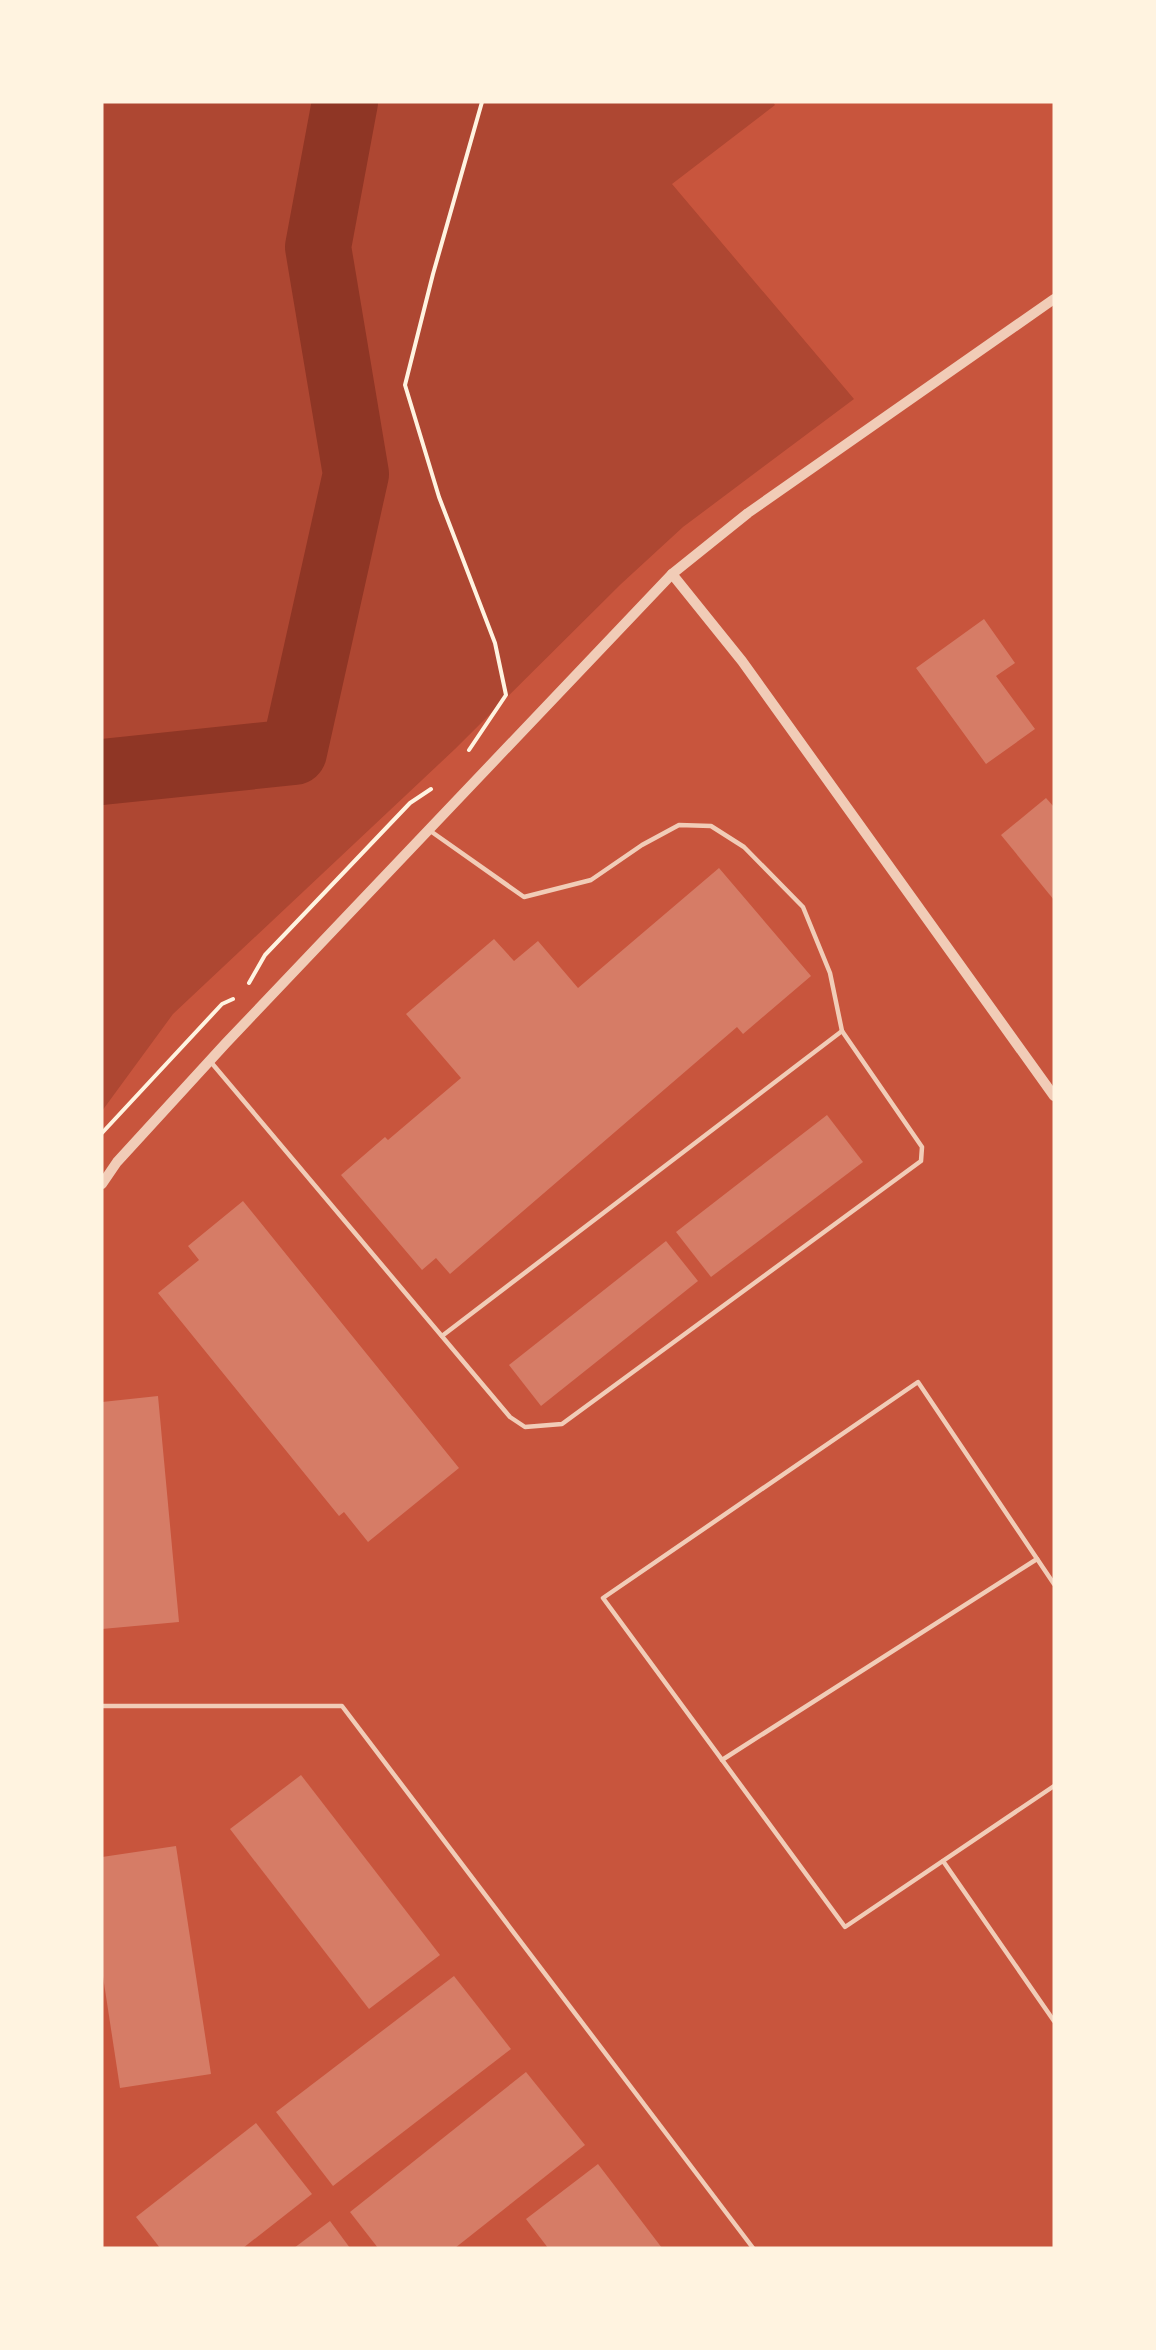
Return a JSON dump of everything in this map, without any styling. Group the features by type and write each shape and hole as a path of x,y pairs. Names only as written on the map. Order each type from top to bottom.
{"street":[{"path":"102,1184 117,1162 210,1061 672,574 748,513 1054,299"},
{"path":"672,574 742,661 1054,1096"}],"lane":[{"path":"210,1061 510,1417 525,1427 562,1424 921,1161 922,1146 843,1031 830,973 803,907 744,847 711,826 679,825 642,845 591,880 524,897 429,830"},
{"path":"441,1336 843,1031"},
{"path":"1054,1584 918,1382 603,1598 845,1927 1054,1786"},
{"path":"722,1760 1037,1559"},
{"path":"102,1706 342,1706 753,2248"},
{"path":"943,1861 1054,2021"}],"path":[{"path":"465,756 506,695 495,644 439,497 405,385 482,102"},
{"path":"247,993 250,977 265,955 410,803 436,786"},
{"path":"102,1133 222,1004 239,996"}],"shaded area":[{"path":"102,102 773,102 775,105 672,184 854,399 683,527 621,584 455,749 173,1014 102,1111"}],"building":[{"path":"984,619 1015,663 996,676 1035,729 986,764 916,668"},
{"path":"1046,798 1054,807 1054,900 1001,835"},
{"path":"719,868 811,976 743,1034 737,1027 450,1274 436,1258 422,1270 341,1175 385,1137 388,1140 461,1078 406,1014 494,939 514,961 538,941 578,988"},
{"path":"827,1115 863,1162 711,1277 676,1232"},
{"path":"243,1201 459,1468 368,1542 344,1512 339,1516 158,1293 199,1260 188,1246"},
{"path":"666,1241 698,1281 541,1406 509,1365"},
{"path":"158,1396 179,1622 102,1629 102,1402"},
{"path":"301,1775 440,1955 369,2009 230,1829"},
{"path":"176,1846 211,2074 120,2088 102,1970 102,1857"},
{"path":"454,1976 511,2049 333,2186 276,2112"},
{"path":"526,2072 585,2145 455,2248 378,2248 350,2212"},
{"path":"256,2123 312,2194 243,2248 160,2248 136,2217"},
{"path":"598,2164 662,2248 548,2248 526,2219"},
{"path":"330,2221 350,2248 294,2248"}],"waterway":[{"path":"102,772 294,752 356,474 318,247 345,102"}]}
